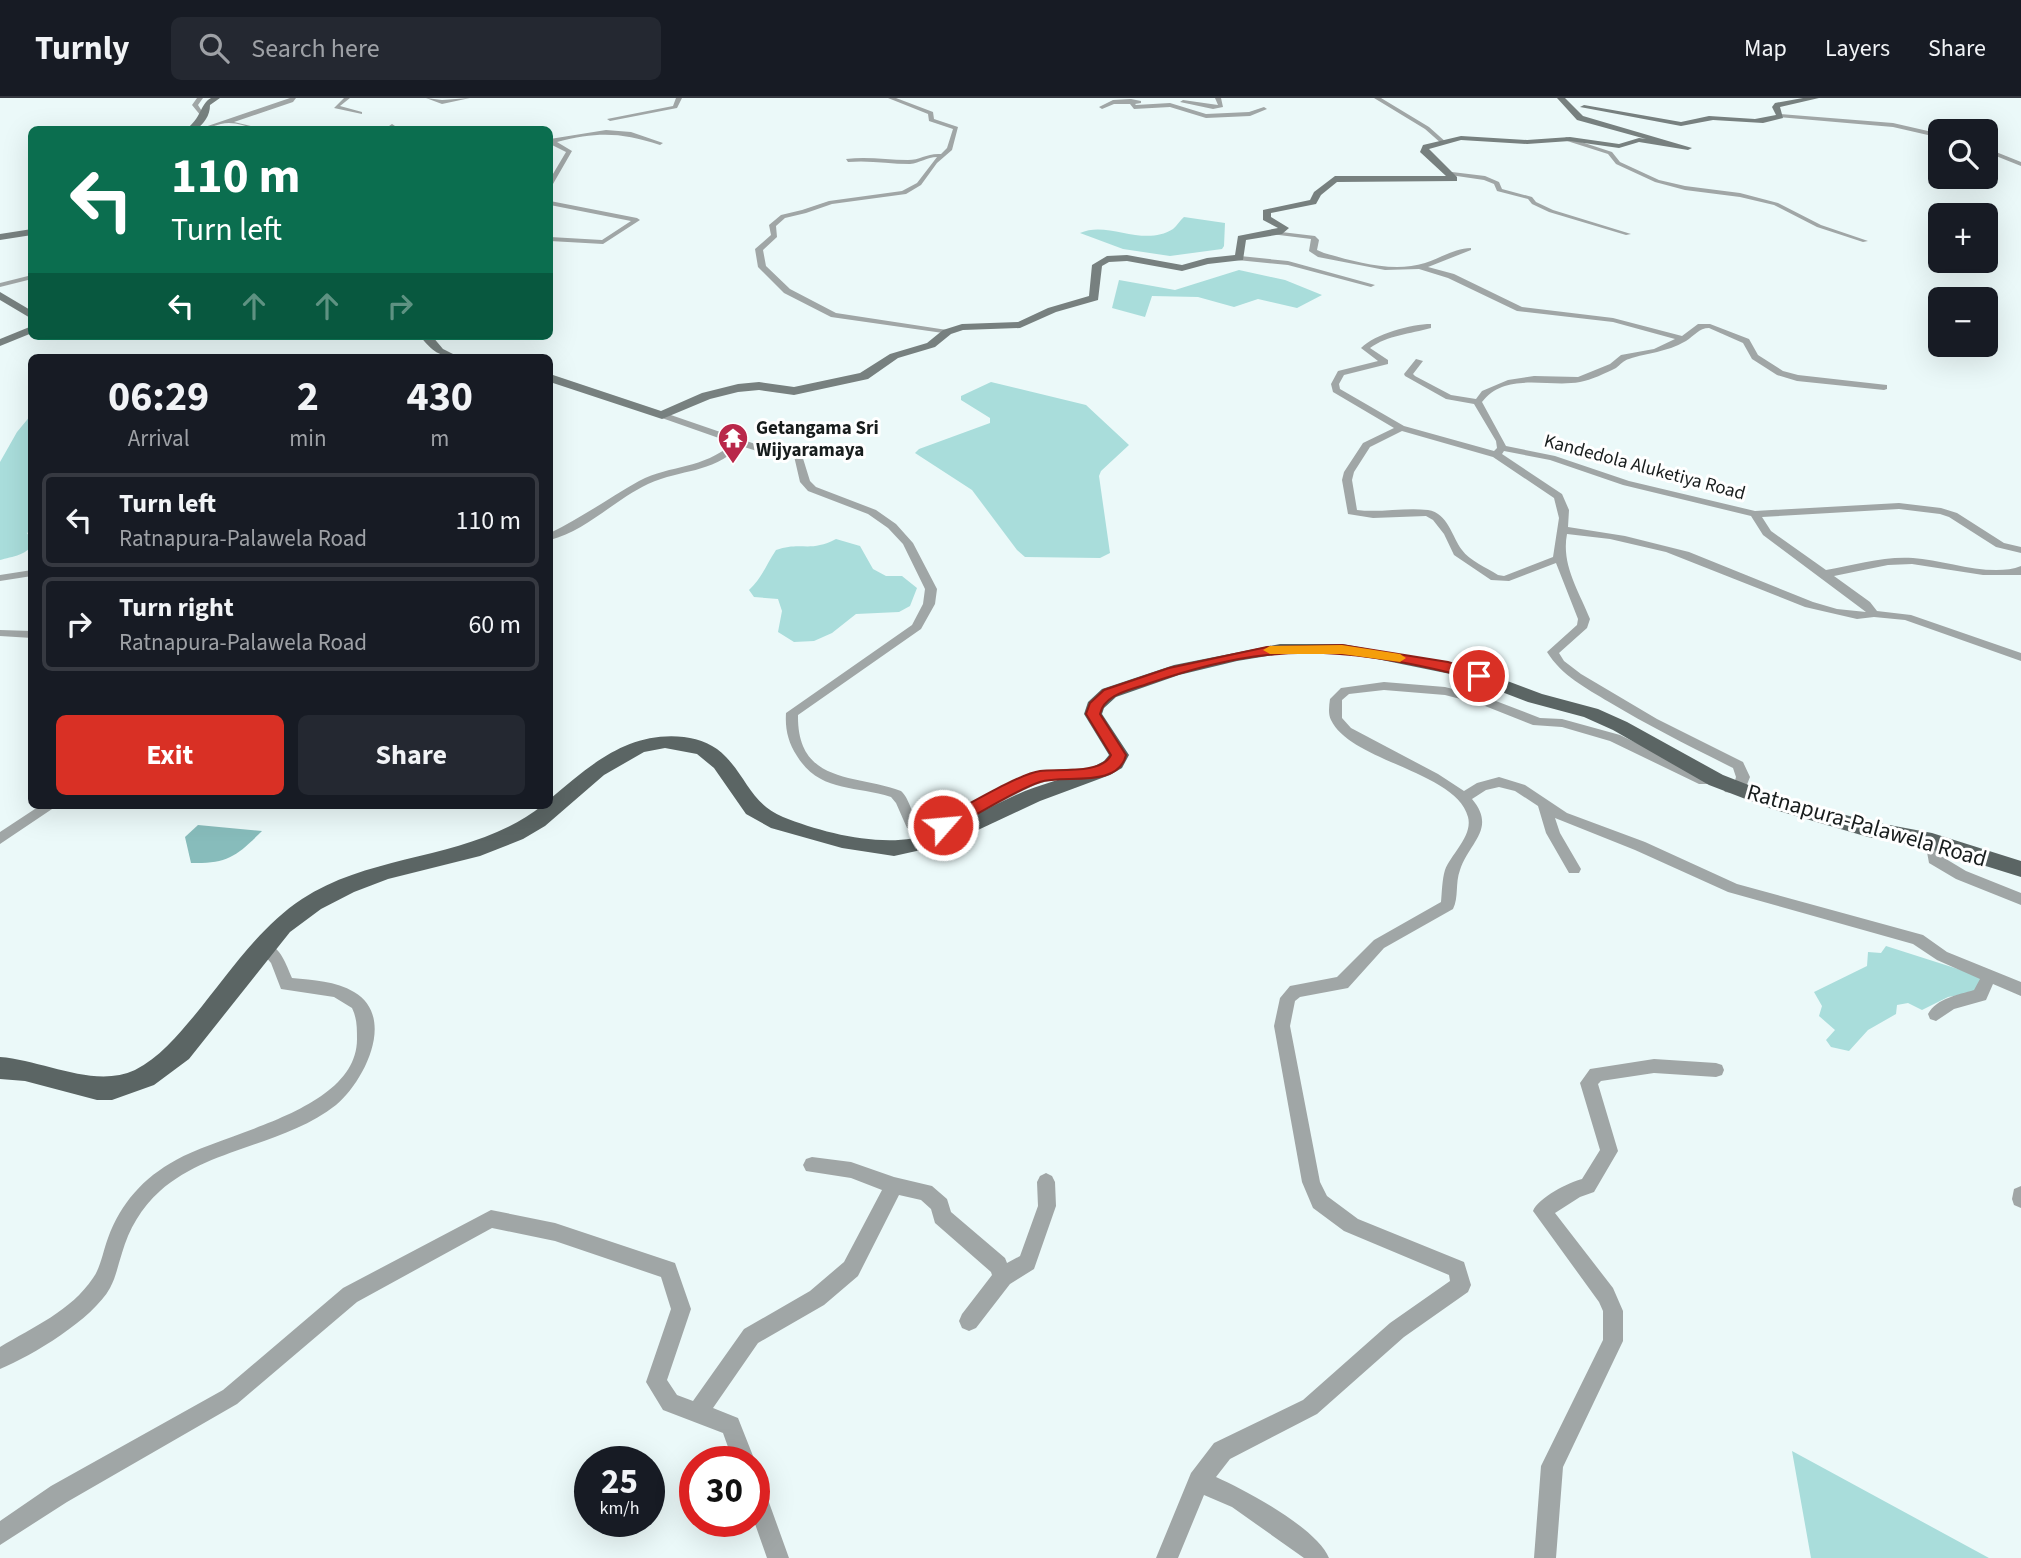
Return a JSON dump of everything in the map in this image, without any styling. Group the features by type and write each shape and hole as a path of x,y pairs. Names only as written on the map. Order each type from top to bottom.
{"main road":[{"name":"Ratnapura-Palawela Road","path":"553,808 599,767 634,748 677,742 708,751 720,761 752,808 777,824 874,846 919,846 941,839 1066,781 1110,767 1119,755 1093,714 1095,706 1109,693 1174,671 1237,656 1280,649 1342,649 1448,666 1535,698 1591,713 1620,726 1699,771 1776,803 1868,829 1932,841 2021,869"},
{"name":"Ratnapura-Palawela Road","path":"0,1068 38,1073 97,1089 112,1089 145,1077 180,1051 282,926 324,895 364,877 501,842 541,819 552,809"}],"street":[{"path":"200,98 195,105 203,115"},
{"path":"197,126 207,113 206,104 216,98"},
{"path":"213,126 291,102 293,98"},
{"path":"347,98 336,107 360,113"},
{"path":"429,98 442,102 467,98"},
{"path":"610,118 675,107 681,98"},
{"path":"891,98 931,113 931,120 935,122 956,128 950,149 919,184 904,193 831,202 783,216 772,228 775,236 759,249 762,267 787,290 834,315 947,332"},
{"path":"1102,107 1126,100 1149,104 1184,101 1213,107 1222,106 1218,98"},
{"path":"1377,98 1427,128 1444,143"},
{"path":"1560,98 1580,118 1688,148 1639,140 1619,146 1566,139 1527,142 1461,138 1423,150 1452,174 1485,178 1497,183 1499,190 1530,198 1534,203 1551,211 1628,234"},
{"path":"1567,98 1588,109 1681,124 1695,124 1715,118 1753,122 1780,116 1893,125 1928,133"},
{"path":"1780,116 1776,107 1778,105 1815,98"},
{"path":"1126,100 1135,107 1170,106 1206,116 1250,114 1264,109"},
{"path":"228,122 246,126"},
{"path":"553,140 620,131 637,133 660,143"},
{"path":"1566,139 1611,153 1618,163 1657,181 1776,204 1819,226 1865,241"},
{"path":"553,143 569,151 553,179"},
{"path":"848,160 870,158 912,162 929,155 943,156"},
{"path":"1998,155 2021,164"},
{"path":"1273,233 1284,228 1266,218 1266,212 1313,202 1317,194 1335,179 1443,180 1454,179 1452,174"},
{"path":"553,203 604,211 637,220 604,242 553,240"},
{"path":"0,237 28,233"},
{"path":"1240,258 1241,238 1273,233 1313,237 1316,240 1313,251 1329,257 1380,267 1421,267 1451,276 1520,309 1613,320 1683,339"},
{"path":"1421,267 1437,262 1451,253 1469,249"},
{"path":"662,415 706,396 738,388 759,386 794,391 864,376 894,356 925,348 947,332 962,327 1020,326 1052,310 1094,298 1097,265 1107,259 1137,258 1173,269 1207,261 1240,258 1288,263 1371,285"},
{"path":"0,285 28,278"},
{"path":"0,295 28,313"},
{"path":"1401,428 1366,446 1349,472 1347,480 1352,512 1373,515 1427,513 1437,518 1449,533 1458,553 1495,578 1505,579 1558,559 1563,530 1562,501 1559,496 1499,451 1401,428 1336,390 1335,384 1341,373 1385,362 1365,348 1367,345 1384,336 1428,326"},
{"path":"1478,402 1485,393 1502,384 1534,379 1579,380 1613,366 1624,358 1656,351 1683,339 1698,327 1710,326 1746,341 1755,357 1780,373 1797,378 1884,387"},
{"path":"0,343 28,331"},
{"path":"429,340 439,351 446,354"},
{"path":"1419,361 1408,374 1412,378 1449,397 1478,402"},
{"path":"553,379 739,443 798,454 805,482 812,489 872,512 892,526 908,544 931,589 929,604 916,627 792,713 790,733 810,768 824,777 895,793 904,803 906,816 913,826 920,830 943,825 1037,777 1073,773 1088,775"},
{"path":"1478,402 1480,411 1500,435 1499,451"},
{"path":"553,536 584,520 645,482 711,463 739,443"},
{"name":"Kandedola Aluketiya Road","path":"1499,451 1552,458 1605,477 1755,514 1916,507 1953,515 2000,545 2021,550"},
{"path":"1755,514 1767,533 1873,610 1874,614"},
{"path":"1563,530 1636,541 1686,555 1825,610 1857,616 1874,614 1907,617 2021,657"},
{"path":"1167,1558 1199,1481 1222,1451 1310,1407 1397,1330 1461,1284 1457,1269 1351,1225 1320,1202 1311,1182 1282,1026 1288,998 1296,990 1342,983 1379,944 1448,905 1452,870 1476,826 1475,814 1464,798 1418,767 1345,730 1336,720 1336,699 1345,691 1384,685 1445,691 1483,701 1538,722 1562,723 1590,729 1615,738 1716,786 1739,789 1743,777 1738,765 1652,722 1577,677 1560,663 1553,652 1583,626 1584,620 1559,554"},
{"path":"1825,574 1900,561 1983,572 2018,572 2021,569"},
{"path":"0,578 28,574"},
{"path":"0,633 28,635"},
{"path":"1464,798 1482,786 1499,782 1520,788 1562,816 1640,846 1733,888 1918,939 1942,956 2021,989"},
{"path":"1544,804 1553,833 1574,869"},
{"path":"0,839 45,809"},
{"path":"1932,841 1934,859 1961,875 2021,900"},
{"path":"0,1359 85,1304 103,1281 119,1229 132,1208 162,1179 188,1164 269,1132 330,1100 353,1076 365,1051 365,1017 352,997 339,990 287,984 277,960 266,948"},
{"path":"1936,1014 1949,1004 1980,995 1989,975"},
{"path":"1545,1558 1552,1466 1613,1341 1613,1311 1606,1295 1542,1212 1576,1189 1588,1186 1609,1151 1589,1083 1596,1074 1654,1066 1716,1070"},
{"path":"812,1165 852,1170 894,1186 926,1192 940,1205 942,1217 998,1265 1003,1277"},
{"path":"969,1321 1003,1277 1027,1262 1047,1206 1046,1182"},
{"path":"699,1411 751,1336 817,1298 851,1269 894,1186"},
{"path":"0,1534 59,1494 230,1397 350,1295 491,1219 555,1232 668,1270 681,1309 656,1382 670,1403 699,1411 731,1426 738,1446"},
{"path":"1199,1481 1240,1499 1310,1548 1318,1558"},
{"path":"770,1536 778,1558"}],"shaded area":[{"path":"1184,217 1225,223 1222,249 1170,256 1123,249 1080,233 1102,230 1150,236 1173,229"},
{"path":"1239,270 1285,280 1322,295 1297,308 1258,299 1234,307 1198,297 1152,296 1145,317 1112,308 1119,280 1175,290"},
{"path":"991,382 1086,405 1129,445 1099,476 1110,553 1100,558 1025,557 972,490 915,453 919,449 990,423 990,418 961,400 961,396"},
{"path":"28,419 28,549 0,560 0,462"},
{"path":"836,539 860,546 873,569 886,576 902,576 917,588 910,606 899,612 856,614 832,633 814,641 794,642 778,632 782,611 778,599 754,597 749,590 761,576 776,550 819,545"},
{"path":"198,825 262,831 231,857 214,862 191,863 185,837"},
{"path":"1886,946 1983,977 1975,992 1948,997 1922,1010 1908,1003 1897,1005 1896,1014 1868,1030 1849,1051 1831,1047 1826,1040 1835,1030 1819,1016 1822,1006 1814,992 1867,966 1868,952 1881,953"},
{"path":"1792,1451 1989,1558 1811,1558"}],"slow traffic":[{"path":"1270,650 1342,649 1400,658"}],"place":[{"name":"Getangama Sri Wijyaramaya","path":"733,465"}],"route":[{"path":"943,825 1037,777 1073,773 1088,775 1110,767 1119,755 1093,714 1095,706 1109,693 1174,671 1280,649 1342,649 1448,666 1479,676"}]}
